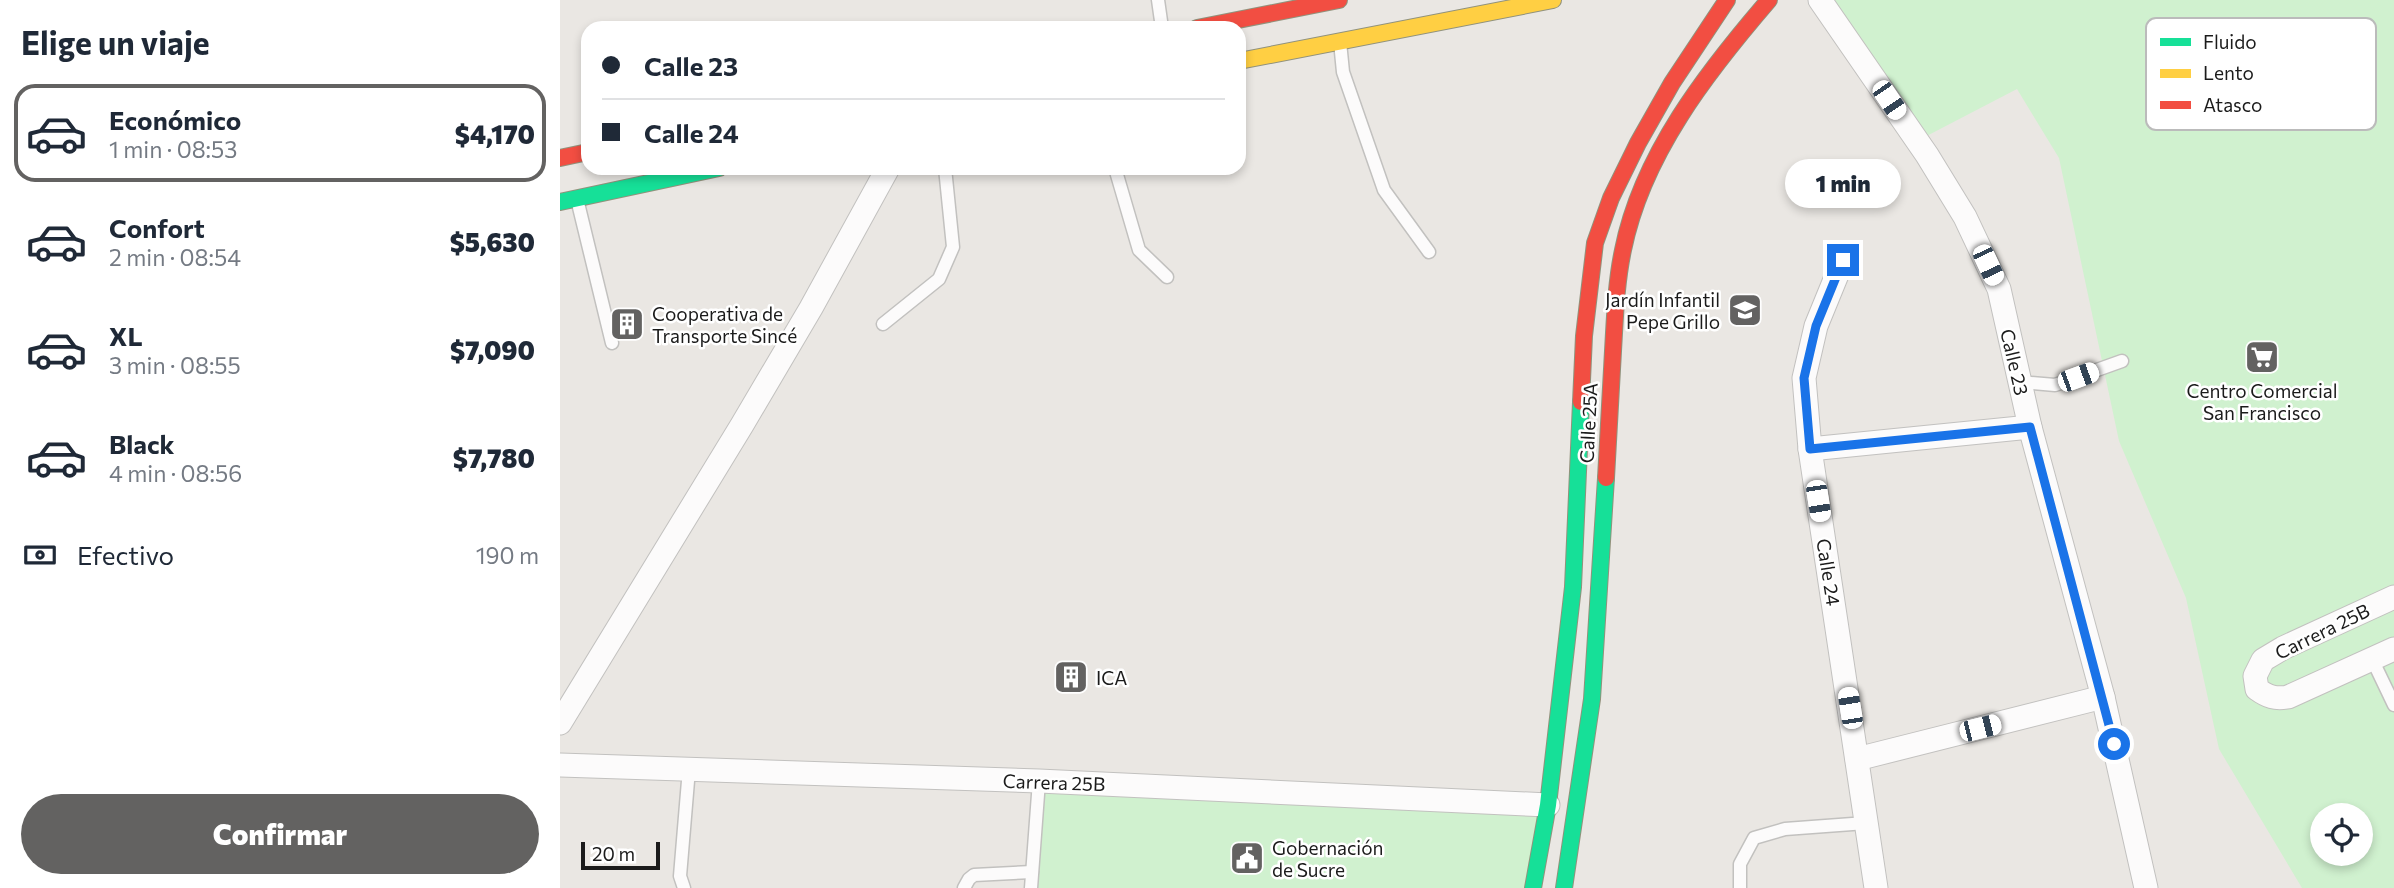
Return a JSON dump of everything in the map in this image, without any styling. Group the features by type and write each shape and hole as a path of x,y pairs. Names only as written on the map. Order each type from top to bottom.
{"main road":[{"path":"1217,21 1231,16 1339,0"},
{"path":"1246,60 1553,0"},
{"name":"Calle 25A","path":"1533,888 1548,805 1573,587 1584,336 1595,243 1611,198 1638,142 1672,83 1727,0"},
{"path":"1749,22 1754,0"},
{"name":"Calle 25A","path":"1564,888 1592,699 1616,292 1624,243 1641,196 1664,146 1704,84 1749,22 1769,0"},
{"path":"560,158 581,154"},
{"path":"560,202 687,175"},
{"path":"1548,805 1556,805 1561,817 1550,888"}],"street":[{"name":"Calle 23","path":"1820,0 1927,155 1965,217 1999,289 2030,427 2103,697 2146,888"},
{"path":"560,723 749,414 884,175"},
{"name":"Calle 24","path":"1843,260 1816,326 1804,378 1810,449 1876,888"},
{"path":"1810,449 2030,427"},
{"name":"Carrera 25B","path":"2394,597 2283,648 2263,660 2255,676 2257,689 2266,696 2278,699 2288,697 2394,649"},
{"path":"1857,759 2103,697"},
{"name":"Carrera 25B","path":"560,765 1039,781 1548,805"}],"lane":[{"path":"1158,0 1161,21"},
{"path":"1339,41 1343,72 1384,190 1429,251"},
{"path":"883,324 939,279 953,247 947,175"},
{"path":"1117,175 1139,250 1167,277"},
{"path":"577,199 612,343"},
{"path":"2020,382 2055,385 2122,361"},
{"path":"2372,659 2394,705"},
{"path":"684,888 680,876 689,769"},
{"path":"1031,888 1039,781"},
{"path":"1740,888 1740,864 1754,838 1785,829 1866,824"},
{"path":"964,888 974,875 1032,872"}],"green space":[{"name":"Centro Comercial San Francisco","path":"1820,0 2394,0 2394,888 2302,888 2219,749 2186,598 2119,441 2059,158 2017,89 1917,141"},
{"path":"1039,781 1548,805 1532,888 1031,888"}],"traffic: fast":[{"path":"560,202 686,175"},
{"path":"1533,888 1548,805 1573,587 1581,402"},
{"path":"1564,888 1592,699 1606,478"}],"traffic: slow":[{"path":"1246,60 1553,0"}],"traffic: jam":[{"path":"1232,21 1339,0"},
{"path":"1581,402 1584,336 1595,243 1611,198 1672,83 1727,0"},
{"path":"1606,478 1617,287 1632,215 1645,181 1680,116 1723,56 1769,0"},
{"path":"560,158 581,154"}],"place":[{"name":"Jardín Infantil Pepe Grillo","path":"1745,310"},
{"name":"Cooperativa de Transporte Sincé","path":"627,324"},
{"name":"Centro Comercial San Francisco","path":"2262,357"},
{"name":"ICA","path":"1071,677"},
{"name":"Gobernación de Sucre","path":"1247,858"}],"route":[{"path":"1843,260 1816,326 1804,378 1810,449 2030,427 2114,744"}]}
